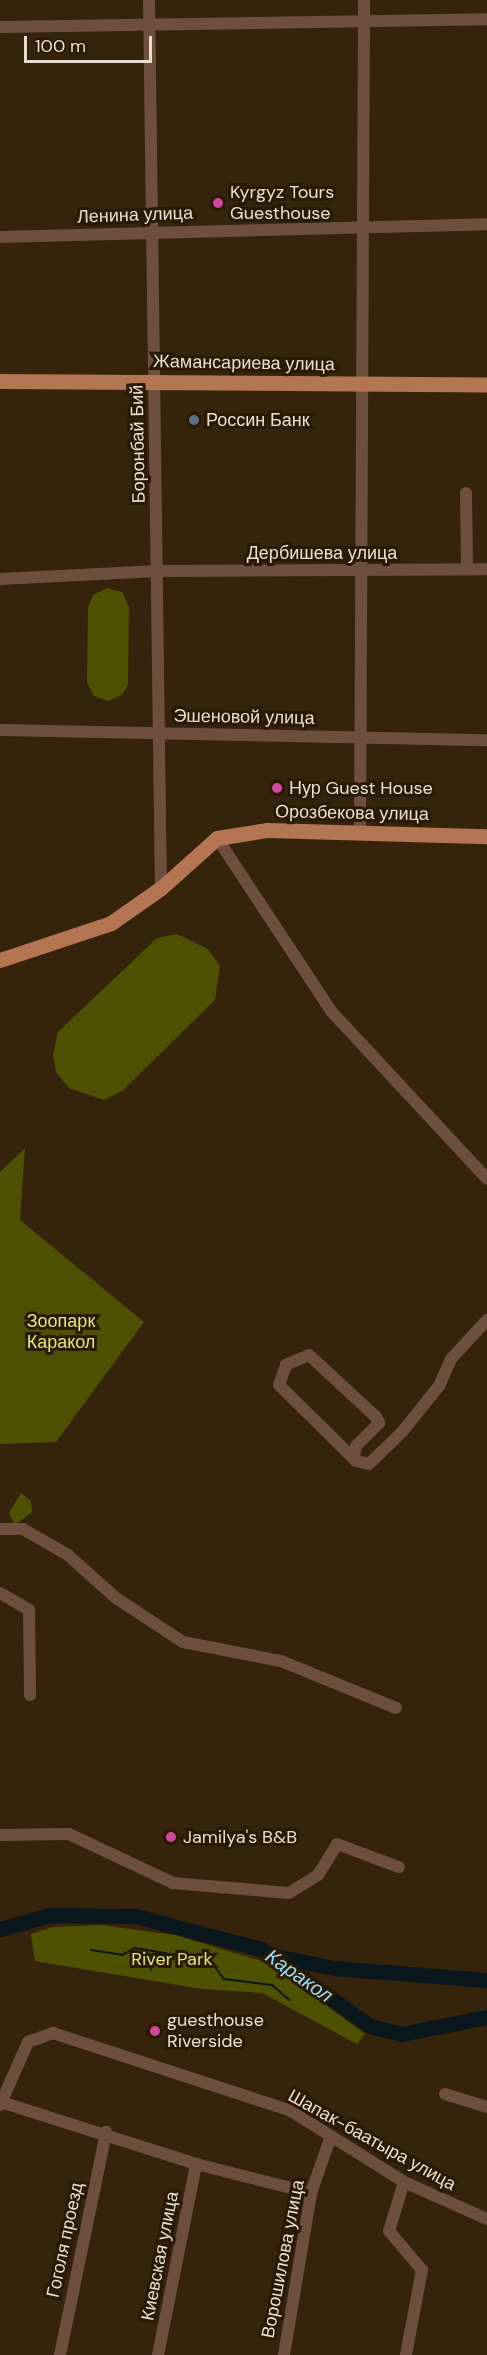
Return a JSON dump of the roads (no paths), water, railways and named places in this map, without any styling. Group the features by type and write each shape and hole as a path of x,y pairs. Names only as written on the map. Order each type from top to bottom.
{"main road":[{"name":"Жамансариева улица","path":"0,381 487,384"},
{"name":"Орозбекова улица","path":"217,838 267,830 487,836"},
{"path":"0,960 111,923 161,888 217,838"}],"street":[{"name":"Боронбай Бий","path":"149,0 161,888"},
{"path":"360,833 364,0"},
{"path":"0,27 487,19"},
{"name":"Ленина улица","path":"0,237 487,224"},
{"path":"466,493 467,569"},
{"name":"Дербишева улица","path":"0,579 158,571 361,572 487,568"},
{"name":"Эшеновой улица","path":"0,730 487,740"},
{"path":"217,838 331,1011 487,1179"},
{"path":"354,1457 356,1446 378,1420 309,1355 296,1357 280,1373 279,1385 354,1457 362,1464 376,1461 439,1386 451,1359 487,1320"},
{"path":"0,1529 24,1529 68,1555 116,1598 183,1642 281,1661 396,1708"},
{"path":"0,1593 29,1610 30,1695"},
{"path":"0,1834 69,1834 173,1882 289,1893 318,1875 337,1844 399,1867"},
{"name":"Шапак-баатыра улица","path":"311,2193 196,2164 106,2132 1,2103 28,2042 53,2033 291,2111 404,2182 487,2219"},
{"path":"445,2094 487,2107"},
{"name":"Гоголя проезд","path":"60,2355 106,2132"},
{"name":"Ворошилова улица","path":"284,2355 311,2193 331,2136"},
{"name":"Киевская улица","path":"158,2355 196,2164"},
{"path":"404,2182 389,2231 422,2270 406,2355"}],"waterway":[{"name":"Каракол","path":"0,1929 50,1915 135,1916 261,1949 370,2026 401,2034 487,2017"},
{"path":"91,1950 122,1955 135,1948 193,1958 215,1967 224,1979 272,1985 289,2000"},
{"path":"276,1956 334,1968 487,1980"}],"place":[{"name":"Kyrgyz Tours Guesthouse","path":"218,203"},
{"name":"Россин Банк","path":"194,420"},
{"name":"Нур Guest House","path":"277,788"},
{"name":"Jamilya's B&B","path":"171,1837"},
{"name":"guesthouse Riverside","path":"155,2031"}],"park label":[{"name":"Зоопарк Каракол","path":"61,1332"},
{"name":"River Park","path":"172,1959"}]}
